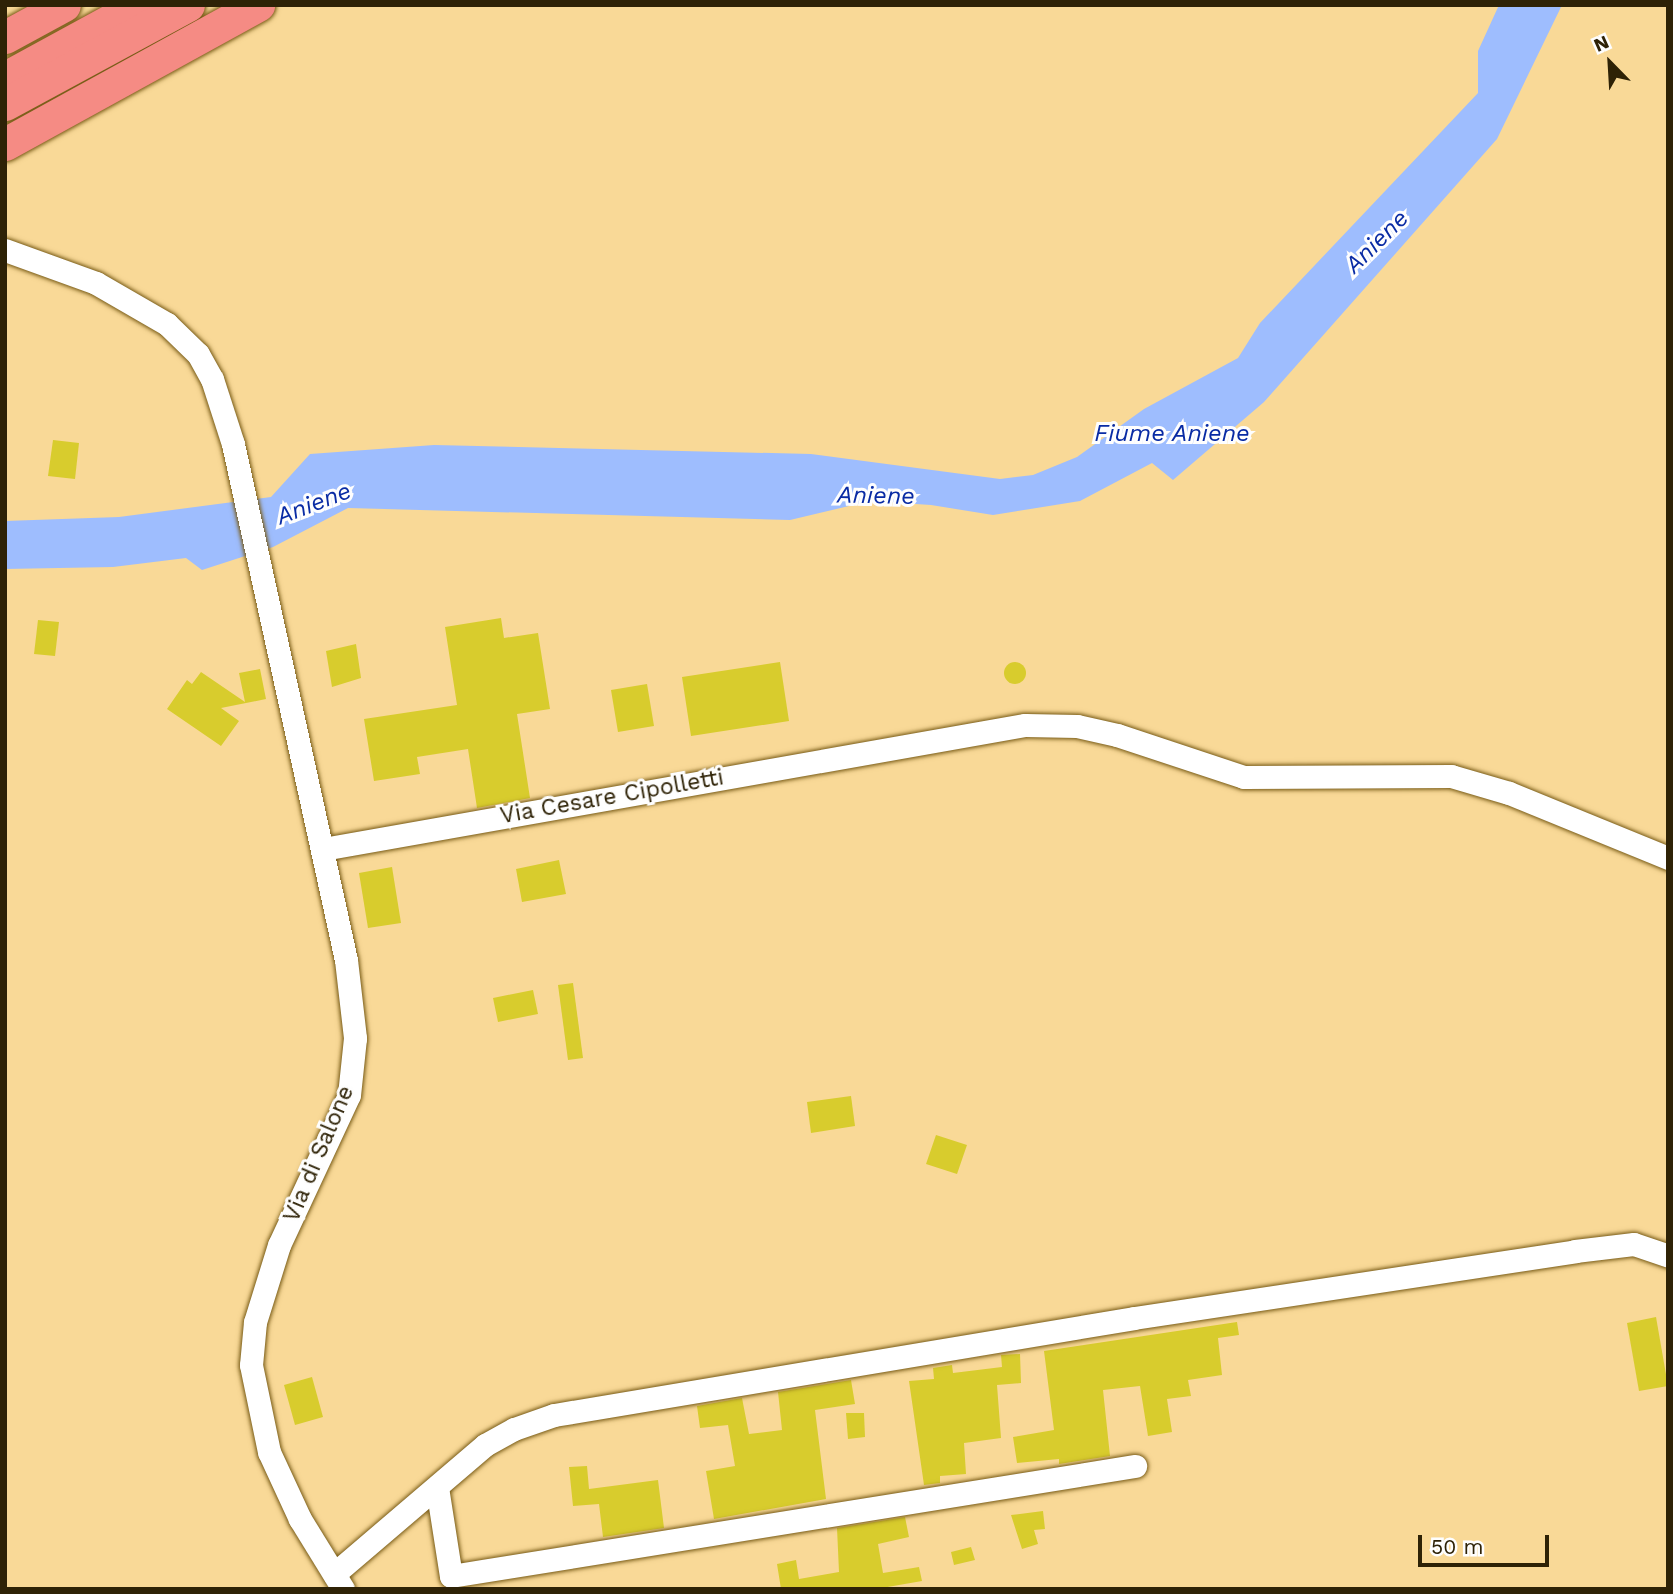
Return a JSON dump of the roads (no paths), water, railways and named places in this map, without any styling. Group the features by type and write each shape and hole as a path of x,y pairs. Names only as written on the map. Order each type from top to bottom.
{"highway":[{"path":"5,37 64,5"},
{"path":"5,78 139,5"},
{"path":"5,104 188,5"},
{"path":"5,144 258,5"}],"street":[{"name":"Via di Salone","path":"5,250 96,283 167,324 198,354 212,379 233,444 323,849 352,998 353,1076 342,1114 267,1278 255,1322 251,1365 269,1451 300,1519 338,1581"},
{"name":"Via Cesare Cipolletti","path":"323,849 902,744 1025,725 1077,726 1244,777 1394,773 1451,776 1509,793 1668,858"},
{"path":"338,1581 437,1487 499,1436 569,1412 1134,1318 1586,1250 1634,1244 1668,1256"},
{"path":"437,1487 451,1576 1135,1466"}],"water":[{"name":"Fiume Aniene","path":"1499,5 1562,5 1497,139 1264,402 1173,480 1152,463 1080,501 993,515 931,505 870,501 790,520 348,508 273,547 202,570 186,558 113,567 5,569 5,521 119,517 271,497 310,454 434,445 811,454 1000,479 1033,475 1077,457 1144,409 1238,358 1260,323 1478,93 1478,51"}],"water label":[{"name":"Aniene","path":"1377,242"},
{"name":"Aniene","path":"876,496"},
{"name":"Aniene","path":"314,504"}]}
